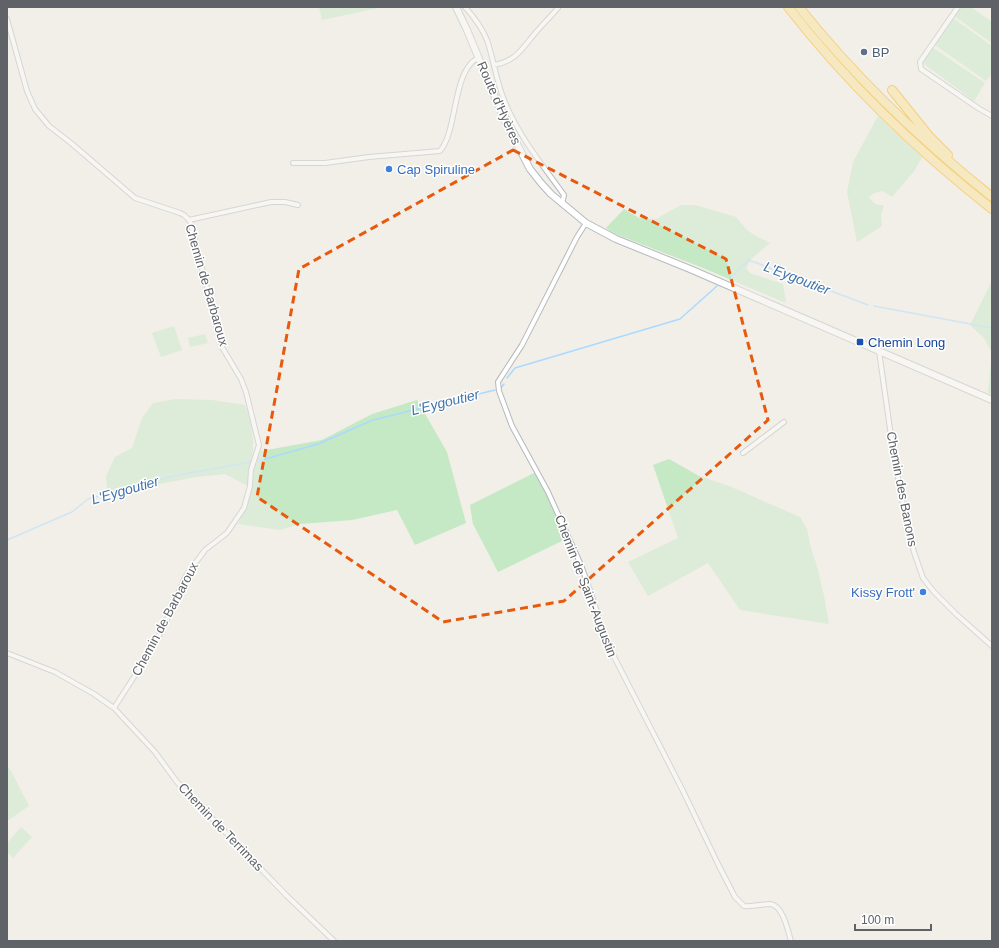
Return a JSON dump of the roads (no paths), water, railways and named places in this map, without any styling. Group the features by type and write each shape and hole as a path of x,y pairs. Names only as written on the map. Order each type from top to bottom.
{"highway":[{"path":"788,7 831,59 865,96 962,186 992,209"},
{"path":"800,7 836,52 867,85 919,136 992,197"},
{"path":"892,90 929,136 992,197"}],"main road":[{"name":"Route d'Hyères","path":"456,7 504,119 523,157 541,183 562,204"},
{"path":"562,204 586,223 616,239 690,269 992,400"}],"street":[{"name":"Route d'Hyères","path":"465,7 482,29 487,40 502,95 514,122 530,149 564,195 562,204"},
{"path":"958,7 920,62 921,69 965,100 992,116"},
{"path":"494,65 502,63 520,52 558,8"},
{"name":"Chemin de Barbaroux","path":"7,19 27,91 35,109 49,126 135,198 180,213 189,220 197,244 222,347 241,379 246,392 258,445 251,470 250,486 244,508 227,532 205,550 185,577 165,624 114,708"},
{"path":"293,164 325,163 369,157 440,151 447,140 462,77 474,60 478,58"},
{"path":"189,220 271,202 285,202 298,206"},
{"name":"Chemin de Saint-Augustin","path":"586,223 577,237 522,345 498,382 499,391 512,426 548,492 581,565 607,643 728,884 744,906 771,904 777,907 785,920 791,941"},
{"name":"Chemin des Banons","path":"879,351 893,450 904,510 914,552 923,578 934,592 956,614 992,646"},
{"path":"743,453 784,422"},
{"name":"Chemin de Terrimas","path":"7,653 55,672 94,694 114,708 155,752 177,782 287,896 334,941"}],"waterway":[{"name":"L'Eygoutier","path":"730,278 749,260 868,305"},
{"name":"L'Eygoutier","path":"507,378 515,368 680,319 717,286"},
{"name":"L'Eygoutier","path":"874,306 992,328"},
{"name":"L'Eygoutier","path":"500,389 504,384"},
{"name":"L'Eygoutier","path":"258,461 318,444 373,420 495,390"},
{"name":"L'Eygoutier","path":"7,540 72,512 88,499 174,476 251,462"}],"place":[{"name":"BP","path":"864,52"},
{"name":"Cap Spiruline","path":"389,169"},
{"name":"Chemin Long","path":"860,342"},
{"name":"Kissy Frott'","path":"923,592"}]}
